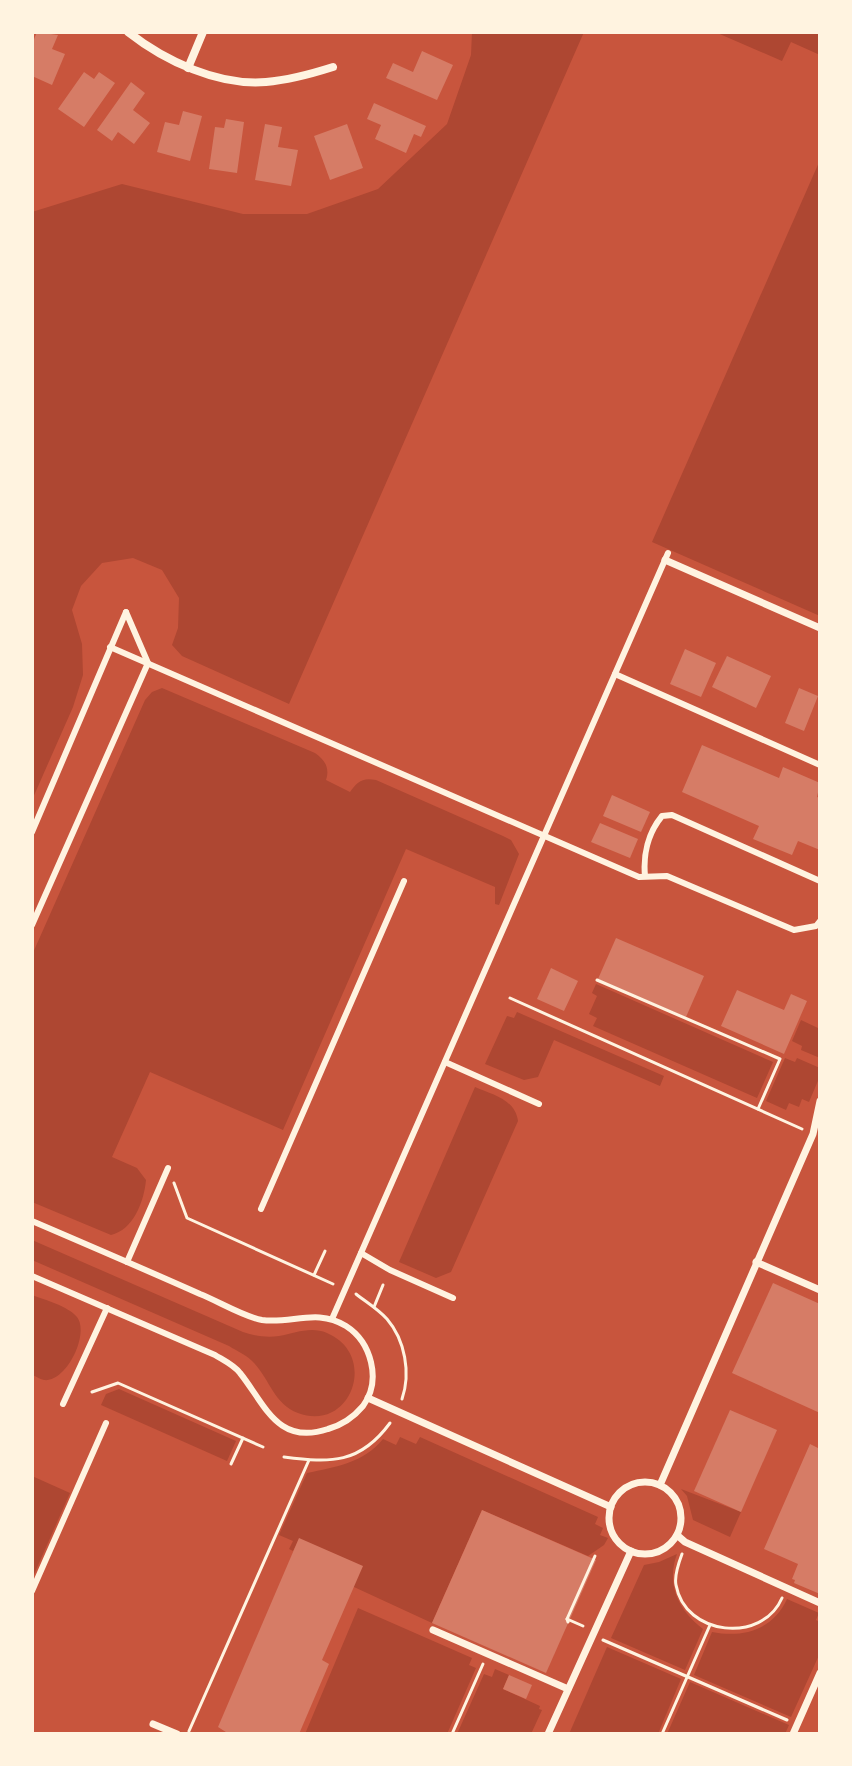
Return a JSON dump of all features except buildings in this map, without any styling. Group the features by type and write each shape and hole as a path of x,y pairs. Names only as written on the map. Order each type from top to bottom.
{"street":[{"path":"128,32 150,49 188,68 233,80 262,83 292,79 333,67"},
{"path":"188,68 203,32"},
{"path":"667,556 820,628"},
{"path":"660,1485 813,1134 820,1101"},
{"path":"756,1262 820,1290"},
{"path":"368,1398 611,1507"},
{"path":"648,1482 660,1485 668,1490 679,1506 677,1535 662,1550 641,1554 631,1551 615,1538 610,1528 611,1507 625,1488 648,1482"},
{"path":"677,1535 685,1542 820,1603"},
{"path":"548,1734 631,1551"},
{"path":"433,1630 568,1689"},
{"path":"793,1734 820,1673"},
{"path":"153,1724 177,1734"}],"lane":[{"path":"332,1319 667,556"},
{"path":"32,832 126,612 148,663 32,925"},
{"path":"110,647 639,877 667,876 794,930 816,926 820,921"},
{"path":"615,674 820,765"},
{"path":"645,876 645,852 657,822 662,816 672,815 820,881"},
{"path":"261,1209 404,881"},
{"path":"445,1062 539,1104"},
{"path":"127,1262 168,1168"},
{"path":"32,1221 261,1320 308,1316 332,1319 355,1332 370,1354 372,1375 368,1398 353,1416 337,1426 309,1433 283,1428 238,1370 215,1355 32,1276"},
{"path":"361,1253 390,1270 453,1298"},
{"path":"63,1404 107,1308"},
{"path":"32,1591 106,1423"}],"path":[{"path":"597,980 780,1059 758,1109"},
{"path":"510,998 813,1134"},
{"path":"168,1168 187,1218 333,1284"},
{"path":"314,1275 325,1251"},
{"path":"373,1308 383,1285"},
{"path":"92,1392 118,1383 263,1447"},
{"path":"231,1464 243,1438"},
{"path":"187,1734 309,1460"},
{"path":"685,1542 676,1584 690,1611 710,1625 734,1630 757,1625 779,1605 787,1588"},
{"path":"595,1556 568,1620 688,1677 798,1724"},
{"path":"662,1734 710,1625"},
{"path":"452,1734 487,1654"}],"shaded area":[{"path":"472,32 584,32 289,704 182,656 172,645 178,628 179,598 162,570 133,558 102,563 81,586 72,610 82,644 83,675 73,707 32,800 32,212 122,184 243,214 307,214 378,189 447,124 471,55"},
{"path":"715,32 820,32 820,55 791,42 782,61"},
{"path":"820,160 820,616 652,542"},
{"path":"162,688 315,753 326,765 326,780 350,792 360,781 376,780 511,840 519,854 499,905 495,904 495,887 406,849 283,1130 150,1072 112,1157 137,1168 146,1180 143,1197 131,1221 111,1235 32,1202 32,955 145,700 152,692"},
{"path":"596,984 773,1062 757,1098 593,1026 597,1018 589,1014 597,996 592,993"},
{"path":"517,1012 664,1076 660,1086 554,1040 538,1077 524,1080 485,1064 507,1016 514,1018"},
{"path":"801,1020 818,1028 820,1024 820,1058 801,1050 802,1046 792,1041"},
{"path":"785,1058 795,1062 797,1058 820,1068 820,1076 809,1102 802,1099 799,1107 789,1103 786,1110 766,1101"},
{"path":"475,1087 508,1103 518,1121 451,1272 436,1278 399,1262"},
{"path":"32,1240 243,1332 270,1337 309,1330 327,1333 343,1344 352,1358 355,1373 352,1389 344,1402 332,1412 317,1416 298,1413 283,1404 260,1370 246,1356 32,1260"},
{"path":"32,1295 68,1310 77,1317 80,1325 74,1356 68,1366 52,1379 44,1380 32,1375"},
{"path":"119,1389 236,1441 227,1461 101,1405 106,1394"},
{"path":"400,1437 416,1444 420,1437 598,1517 595,1524 603,1528 600,1535 608,1538 604,1545 588,1556 482,1510 432,1623 354,1587 299,1539 293,1551 289,1549 293,1541 279,1535 307,1473 358,1459 383,1439 396,1445"},
{"path":"32,1476 70,1493 32,1579"},
{"path":"681,1489 741,1512 730,1537 693,1520 687,1496"},
{"path":"677,1554 673,1576 676,1596 694,1622 703,1629 685,1670 611,1638 644,1565"},
{"path":"787,1599 819,1613 816,1620 820,1622 820,1653 791,1717 694,1675 712,1632 735,1634 756,1629 774,1618"},
{"path":"358,1608 472,1658 469,1665 476,1668 447,1734 305,1734"},
{"path":"607,1647 681,1679 658,1734 569,1734"},
{"path":"495,1669 509,1675 503,1689 540,1706 542,1710 531,1734 457,1734 484,1674 492,1677"},
{"path":"690,1682 789,1725 785,1734 667,1734"}]}
